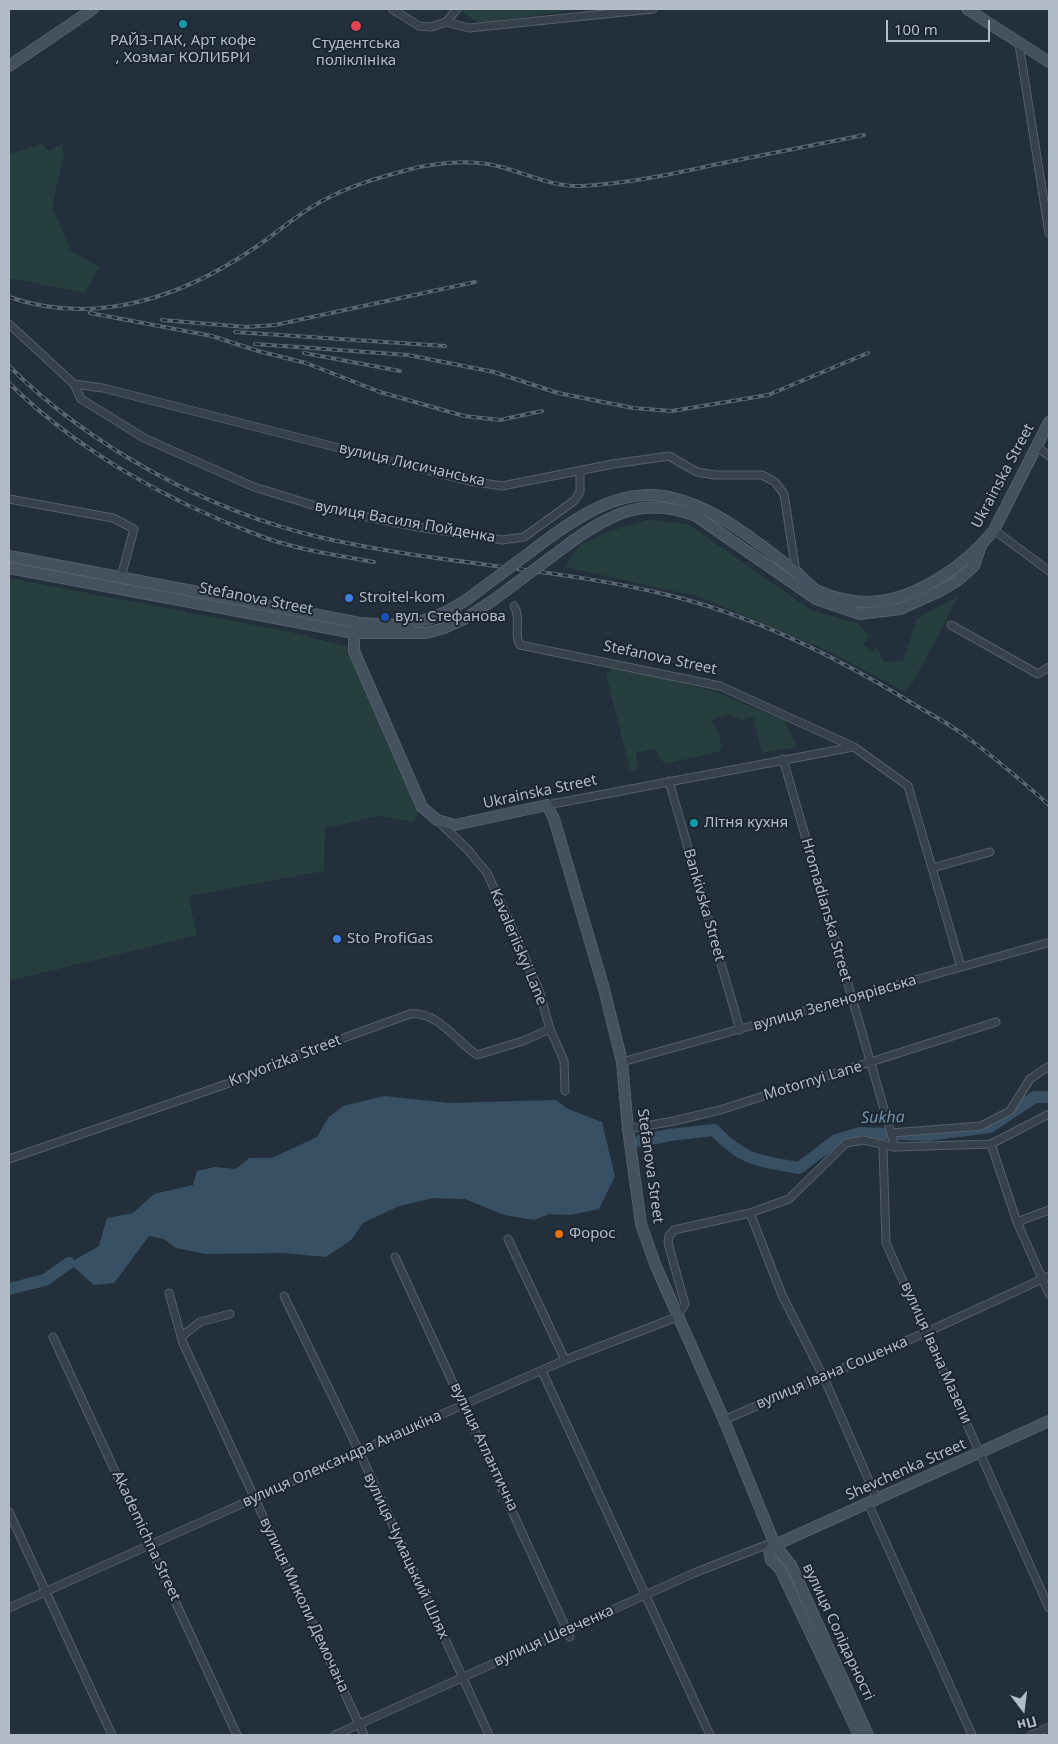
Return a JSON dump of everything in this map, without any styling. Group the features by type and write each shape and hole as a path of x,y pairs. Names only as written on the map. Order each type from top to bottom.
{"main road":[{"path":"9,66 93,9"},
{"path":"967,9 1049,62"},
{"name":"Ukrainska Street","path":"469,598 553,535 604,504 644,494 667,496 704,508 796,572 817,590 863,604 898,599 942,579 982,545 994,530 1049,422"},
{"name":"Ukrainska Street","path":"492,602 591,528 625,511 642,507 677,509 696,516 816,599 860,614 900,609 938,592 957,581 974,566 982,545"},
{"name":"Stefanova Street","path":"9,556 360,623 384,625 418,624 452,610 469,598"},
{"name":"Stefanova Street","path":"9,568 354,633 426,633 444,628 466,618 492,602"},
{"path":"360,623 354,633 354,651 422,807 437,820"},
{"name":"Ukrainska Street","path":"437,820 455,825 547,806"},
{"name":"Stefanova Street","path":"547,806 554,819 604,989 622,1062 628,1129 642,1224 655,1264 724,1420 775,1545"},
{"name":"Shevchenka Street","path":"775,1545 1049,1421"},
{"name":"вулиця Солідарності","path":"859,1735 794,1596 780,1569 771,1560 769,1551 775,1545 791,1565 868,1735"}],"street":[{"path":"392,9 419,26 432,27 446,22 457,9"},
{"path":"446,22 470,28 653,9"},
{"path":"1019,44 1049,233"},
{"path":"9,324 74,384"},
{"name":"вулиця Василя Пойденка","path":"74,384 81,399 144,438 254,487 322,508 412,526 502,540 524,537 574,501 580,492 580,470"},
{"name":"вулиця Лисичанська","path":"74,384 102,388 469,481 502,486 580,470 669,456 697,472 715,475 762,475 774,482 784,494 796,572"},
{"path":"1036,446 1049,456"},
{"path":"9,499 113,518 134,530 121,577"},
{"path":"994,530 1049,571"},
{"name":"Stefanova Street","path":"514,606 518,612 517,640 520,645 720,686 854,747"},
{"path":"952,625 1038,674 1049,667"},
{"path":"854,747 908,786 961,967"},
{"name":"Ukrainska Street","path":"547,806 669,781 854,747"},
{"name":"Hromadianska Street","path":"784,759 851,998 895,1145"},
{"name":"Bankivska Street","path":"669,781 740,1030"},
{"name":"Kavaleriiskyi Lane","path":"437,820 468,850 487,873 539,990 550,1029 564,1061 565,1091"},
{"path":"932,868 990,852"},
{"name":"вулиця Зеленоярівська","path":"622,1062 1047,943"},
{"name":"Kryvorizka Street","path":"9,1159 236,1081 302,1053 410,1014 426,1015 438,1022 477,1055 523,1041 550,1029"},
{"name":"Motornyi Lane","path":"628,1129 674,1122 720,1110 996,1022"},
{"path":"891,1133 982,1126 1010,1111 1030,1079 1049,1066"},
{"path":"677,1317 685,1304 668,1243 669,1236 674,1230 750,1213 789,1199 846,1142 863,1140 883,1146 991,1144 1049,1114"},
{"path":"991,1144 1017,1222 1046,1277 1049,1294"},
{"name":"вулиця Івана Мазепи","path":"883,1146 886,1243 1049,1608"},
{"path":"1017,1222 1049,1210"},
{"path":"750,1213 782,1295 824,1378 872,1501 972,1735"},
{"path":"508,1239 565,1360"},
{"name":"вулиця Атлантична","path":"395,1257 465,1404 569,1634"},
{"name":"вулиця Івана Сошенка","path":"724,1420 824,1378 1046,1277"},
{"name":"вулиця Миколи Демочана","path":"169,1293 181,1337 362,1730"},
{"name":"вулиця Чумацький Шлях","path":"284,1296 359,1451 488,1735"},
{"path":"181,1337 200,1322 230,1314"},
{"name":"вулиця Олександра Анашкіна","path":"9,1608 565,1360 677,1317"},
{"name":"Akademichna Street","path":"53,1338 238,1735"},
{"path":"542,1371 710,1735"},
{"path":"9,1512 112,1735"},
{"name":"вулиця Шевченка","path":"335,1735 362,1730 462,1678 569,1634 648,1598 728,1558 766,1545 775,1545"},
{"path":"1031,1735 1049,1727"}],"green space":[{"path":"464,9 581,9 480,23 461,12"},
{"path":"42,144 49,151 62,144 64,154 52,207 71,251 99,267 85,293 9,278 9,154"},
{"path":"648,520 688,524 811,610 859,624 869,637 863,644 873,652 877,648 884,662 903,661 917,618 959,596 913,682 904,691 824,649 700,597 565,567 580,545 608,532"},
{"path":"9,578 291,632 347,647 420,811 413,822 379,816 325,828 324,871 188,896 197,935 9,981"},
{"path":"614,667 714,691 784,720 798,747 762,753 753,717 741,720 729,714 711,720 718,733 722,747 718,752 665,764 659,757 656,748 636,753 638,770 630,770 606,675"}],"water":[{"path":"384,1096 450,1103 556,1100 568,1109 602,1122 615,1176 599,1209 570,1215 549,1214 534,1220 504,1215 465,1199 433,1198 399,1206 363,1223 351,1240 326,1257 283,1253 206,1254 176,1248 164,1239 149,1236 114,1283 94,1285 69,1263 99,1246 107,1218 133,1213 154,1194 193,1185 197,1171 215,1167 236,1169 249,1158 272,1158 317,1137 328,1118 343,1106"}],"waterway":[{"name":"Sukha","path":"640,1141 670,1135 714,1130 743,1154 762,1161 799,1168 836,1140 860,1133 927,1135 990,1127 1035,1097 1049,1097"},
{"name":"Sukha","path":"9,1289 45,1280 69,1263"}],"railway":[{"path":"9,297 42,306 74,309 106,308 138,302 169,293 228,265 305,211 332,196 374,179 427,166 457,162 488,164 556,184 568,186 597,185 667,175 864,135"},
{"path":"162,320 246,327 275,325 475,282"},
{"path":"90,313 212,336 258,351 306,363 380,392 464,416 500,420 542,411"},
{"path":"235,332 445,346"},
{"path":"255,344 408,355 494,372 558,393 633,408 672,411 768,395 868,353"},
{"path":"304,353 400,371"},
{"path":"9,366 76,423 113,448 152,472 193,493 235,511 319,537 362,546 406,554 581,578 668,595 733,614 796,640 857,671 952,727 997,760 1049,805"},
{"path":"9,383 65,431 96,453 161,492 194,508 276,542 374,562"}],"place":[{"name":"РАЙЗ-ПАК, Арт кофе , Хозмаг КОЛИБРИ","path":"183,24"},
{"name":"Студентська поліклініка","path":"356,26"},
{"name":"Stroitel-kom","path":"349,598"},
{"name":"вул. Стефанова","path":"385,617"},
{"name":"Літня кухня","path":"694,823"},
{"name":"Sto ProfiGas","path":"337,939"},
{"name":"Форос","path":"559,1234"}]}
